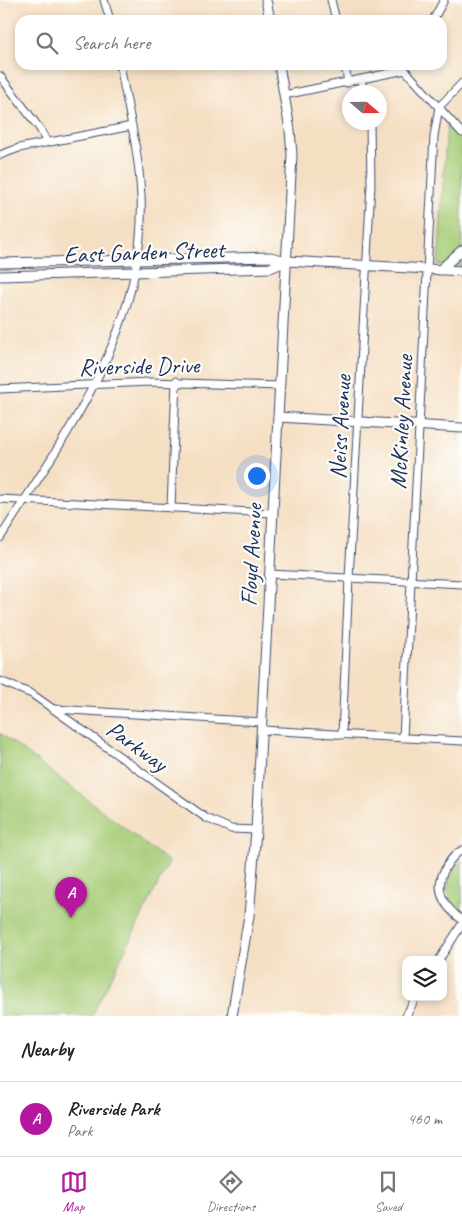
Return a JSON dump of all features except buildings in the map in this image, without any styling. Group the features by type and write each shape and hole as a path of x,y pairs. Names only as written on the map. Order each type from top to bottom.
{"street":[{"path":"104,0 108,15"},
{"path":"266,0 269,15"},
{"path":"332,0 335,15"},
{"path":"436,15 444,0"},
{"path":"0,538 95,385 119,330 136,272 141,198 138,159 121,70"},
{"name":"Floyd Avenue","path":"232,1016 249,916 256,830 287,261 292,155 279,70"},
{"path":"346,70 348,83"},
{"path":"284,95 348,83 398,70"},
{"path":"408,70 438,108 462,133"},
{"path":"0,76 40,129 47,142"},
{"path":"361,80 362,85"},
{"path":"438,108 462,84"},
{"name":"McKinley Avenue","path":"403,738 434,136 438,108"},
{"path":"0,155 19,148 132,126"},
{"name":"Neiss Avenue","path":"342,735 371,185 370,130"},
{"path":"440,270 462,250"},
{"name":"East Garden Street","path":"0,263 270,257 287,261 462,271"},
{"name":"East Garden Street","path":"0,276 270,268 287,261"},
{"path":"170,508 176,381"},
{"name":"Riverside Drive","path":"0,389 176,381 280,386"},
{"path":"278,417 462,428"},
{"path":"0,499 272,513"},
{"path":"270,574 462,584"},
{"name":"Parkway","path":"0,681 32,694 206,818 231,829 256,830"},
{"path":"54,709 262,726 342,735 462,741"},
{"path":"441,956 462,922 445,904 440,894 439,884 450,860 462,850"},
{"path":"406,1016 414,1001"}],"green space":[{"path":"447,122 462,137 462,266 438,265"},
{"path":"0,733 169,862 92,1016 0,1016"},
{"path":"462,860 462,913 451,900 448,887 451,874"}],"place":[{"name":"Riverside Park","path":"71,918"}]}
